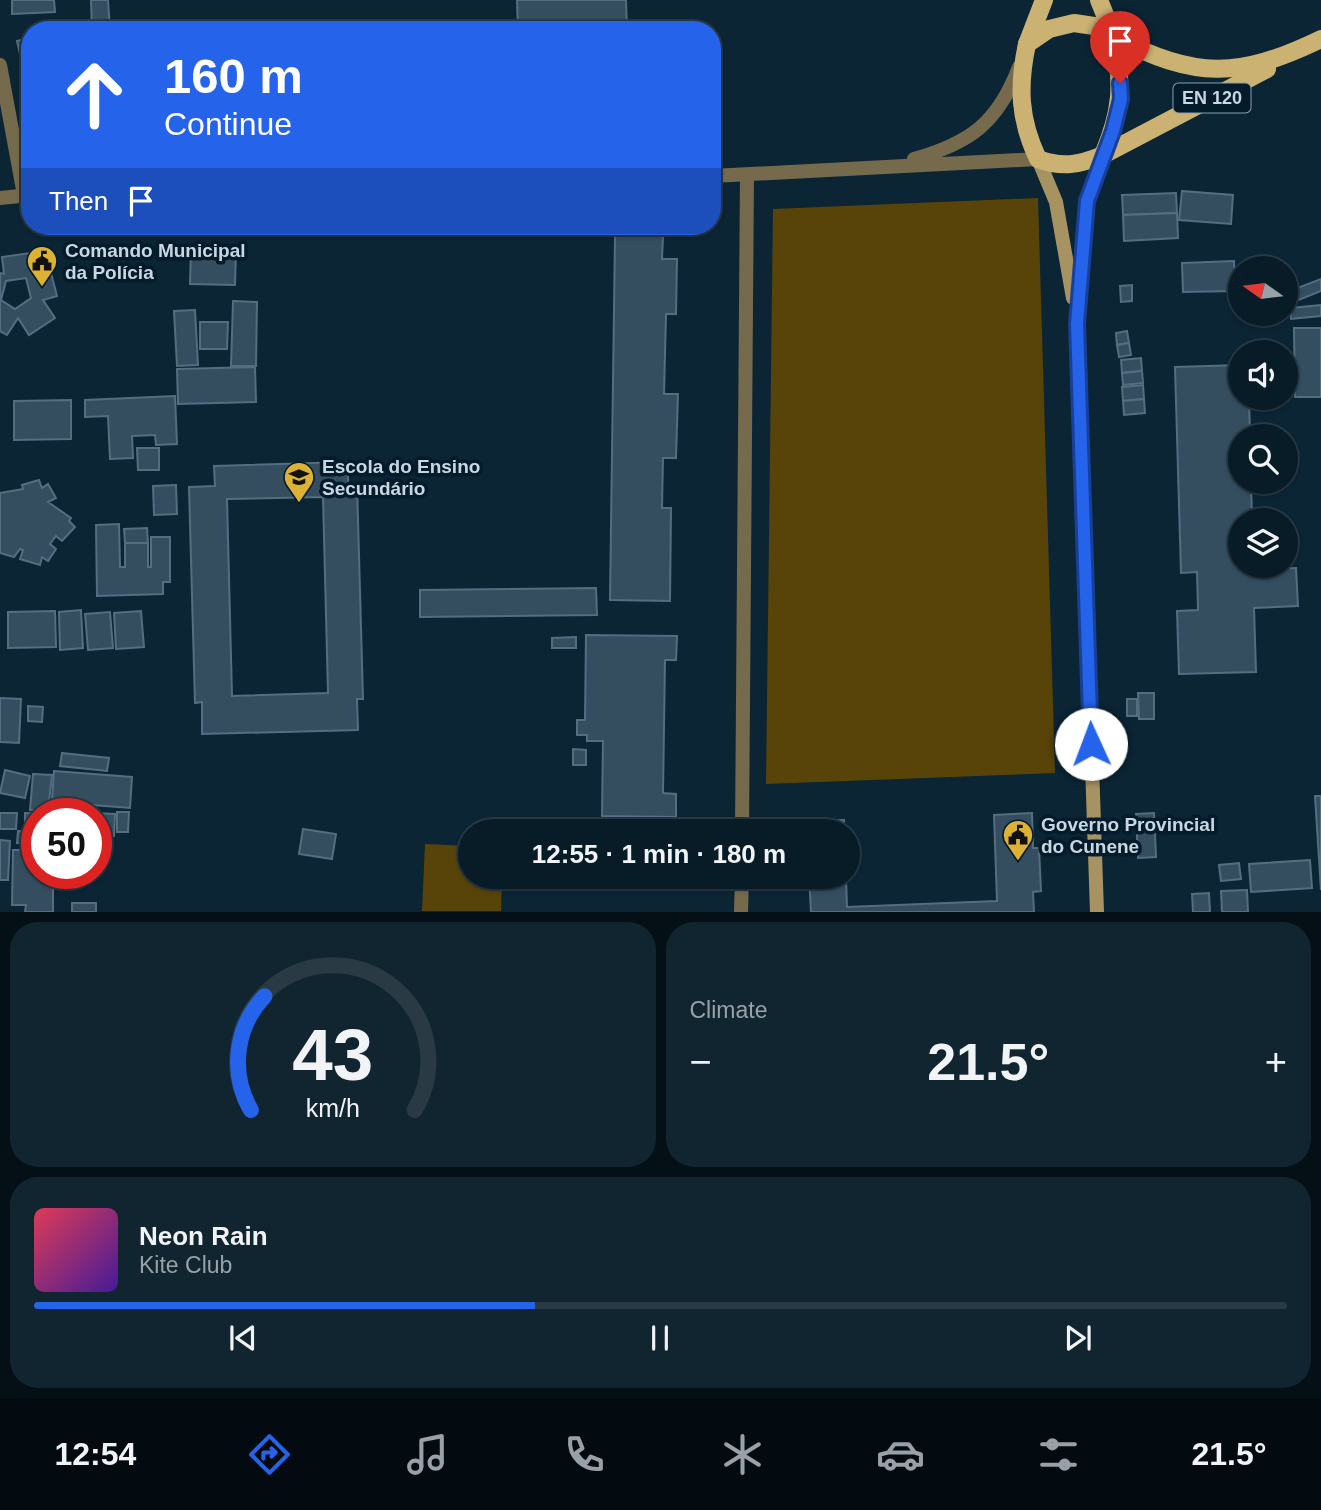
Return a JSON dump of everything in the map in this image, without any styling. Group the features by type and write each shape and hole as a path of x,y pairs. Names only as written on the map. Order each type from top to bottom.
{"main road":[{"path":"1044,0 1027,44 1021,75 1022,106 1027,136 1056,202 1077,324"},
{"path":"1097,912 1077,324 1087,201 1113,131 1121,99 1120,66 1114,37 1100,0"},
{"name":"EN 120","path":"1027,44 1049,29 1074,23 1094,26 1173,63 1236,69 1266,62 1321,39"},
{"name":"EN 120","path":"1038,159 1068,166 1084,163 1321,39"}],"street":[{"path":"889,166 941,151 963,141 985,125 1001,106 1012,86 1027,44"},
{"path":"0,65 21,166"},
{"path":"721,176 1038,159"},
{"path":"742,819 747,175"},
{"path":"0,198 21,196"},
{"path":"741,912 742,889"}],"shaded area":[{"path":"1038,198 1055,773 766,784 773,209"},
{"path":"425,844 458,845 458,889 502,889 501,911 422,911"}],"building":[{"path":"12,0 54,0 55,12 12,14"},
{"path":"91,0 108,0 109,21 92,21"},
{"path":"517,0 626,0 627,21 518,21"},
{"path":"21,40 21,59 17,41"},
{"path":"1182,191 1233,195 1231,224 1179,220"},
{"path":"1176,193 1177,213 1123,215 1122,195"},
{"path":"1177,213 1178,238 1124,241 1123,215"},
{"path":"615,236 663,236 662,259 677,259 676,314 666,314 664,394 678,394 676,458 663,458 662,508 671,508 670,601 610,600"},
{"path":"191,249 236,250 235,285 190,284"},
{"name":"Comando Municipal da Polícia","path":"30,253 34,274 50,269 57,296 43,300 55,318 29,335 18,318 7,335 0,331 0,273 4,274 2,257","holes":["26,278 31,298 15,309 1,300 6,281"]},
{"path":"1228,261 1228,291 1183,292 1182,263"},
{"path":"1321,279 1321,291 1298,300 1298,288"},
{"path":"1132,285 1132,301 1121,302 1120,286"},
{"path":"233,301 257,302 256,366 231,366"},
{"path":"1321,305 1321,316 1298,318 1298,307"},
{"path":"195,310 198,365 177,366 174,311"},
{"path":"200,322 228,322 227,349 200,349"},
{"path":"1294,328 1321,328 1321,397 1298,397 1298,340 1294,340"},
{"path":"1127,331 1129,343 1117,345 1116,333"},
{"path":"1129,343 1131,355 1119,357 1117,345"},
{"path":"1141,358 1142,371 1122,373 1121,360"},
{"path":"1228,365 1228,410 1249,410 1250,424 1228,424 1228,494 1251,494 1252,508 1228,508 1228,578 1297,578 1298,606 1254,608 1256,672 1179,674 1177,611 1198,610 1197,572 1181,573 1175,367"},
{"path":"255,367 256,402 178,404 177,369"},
{"path":"1142,371 1143,383 1123,385 1122,373"},
{"path":"1143,385 1144,399 1123,401 1122,387"},
{"path":"175,396 177,444 156,445 155,435 132,436 133,458 110,459 108,416 85,417 85,400"},
{"path":"1144,399 1145,413 1124,415 1123,401"},
{"path":"71,400 71,439 14,440 14,401"},
{"path":"137,448 159,448 159,470 138,470"},
{"path":"348,462 348,483 357,483 363,699 357,699 358,730 202,734 202,702 195,703 189,487 215,486 214,466","holes":["323,497 328,693 232,696 227,499"]},
{"path":"39,480 42,488 48,484 56,498 48,502 71,518 69,521 75,527 62,541 56,536 50,544 56,549 48,561 42,557 40,565 20,559 23,550 20,549 14,557 0,553 0,493 23,489 22,485"},
{"path":"176,485 177,514 154,515 153,486"},
{"path":"119,524 120,567 125,567 125,543 148,543 148,567 151,567 151,537 170,537 170,582 163,582 163,594 97,596 96,525"},
{"path":"147,528 148,543 125,543 124,529"},
{"path":"596,588 597,615 420,617 420,590"},
{"path":"81,610 83,648 60,650 59,612"},
{"path":"55,611 56,647 8,648 8,612"},
{"path":"141,611 144,647 116,649 114,613"},
{"path":"110,612 113,648 88,650 85,614"},
{"path":"586,635 677,636 676,660 665,660 663,793 676,794 676,817 602,816 603,741 587,741 587,735 577,735 577,720 585,720"},
{"path":"576,637 576,648 552,648 552,638"},
{"path":"1138,693 1154,693 1154,719 1139,719"},
{"path":"0,698 21,699 19,743 0,742"},
{"path":"1127,699 1137,699 1137,716 1127,716"},
{"path":"28,706 43,707 42,722 28,721"},
{"path":"573,749 586,750 586,765 573,765"},
{"path":"62,753 109,758 107,771 60,766"},
{"path":"5,770 30,776 25,798 0,793"},
{"path":"54,771 132,777 130,808 112,807 112,798 52,798"},
{"path":"33,774 52,775 49,798 31,798"},
{"path":"1315,796 1321,796 1321,890"},
{"path":"117,812 129,812 128,832 117,832"},
{"path":"0,813 17,813 16,829 0,829"},
{"name":"Governo Provincial do Cunene","path":"1032,813 1033,848 1039,848 1041,891 1033,892 1034,912 811,912 810,889 846,889 847,907 997,901 994,815"},
{"path":"1154,813 1156,857 1138,858 1136,814"},
{"path":"112,814 115,814 112,836"},
{"path":"303,829 336,834 332,859 299,854"},
{"path":"18,831 21,831 21,843 17,843"},
{"path":"0,840 10,841 8,880 0,880"},
{"path":"13,850 21,850 21,889 53,889 53,912 25,912 26,905 12,905"},
{"path":"1310,860 1312,888 1251,892 1249,864"},
{"path":"1239,863 1241,879 1221,881 1219,865"},
{"path":"1247,890 1248,912 1222,912 1221,891"},
{"path":"1209,893 1210,912 1193,912 1192,894"},
{"path":"72,903 96,903 96,912 72,912"}],"place":[{"name":"Comando Municipal da Polícia","path":"42,288"},
{"name":"Escola do Ensino Secundário","path":"299,504"},
{"name":"Governo Provincial do Cunene","path":"1018,862"}],"route":[{"path":"1091,744 1077,324 1087,201 1113,131 1121,99 1120,83"}]}
